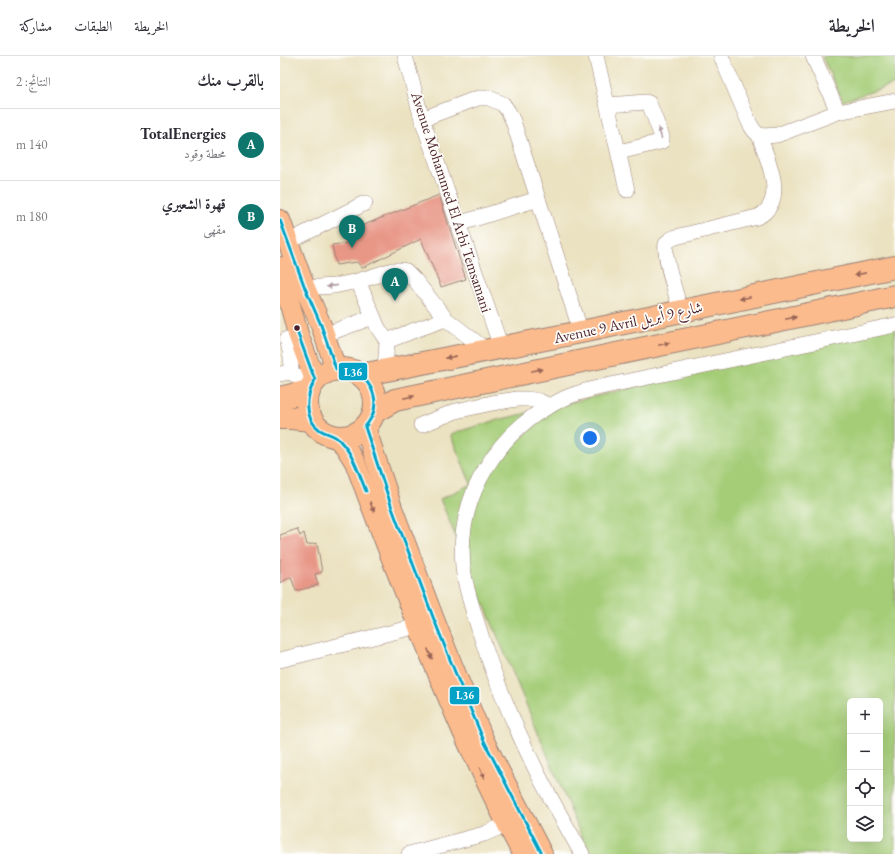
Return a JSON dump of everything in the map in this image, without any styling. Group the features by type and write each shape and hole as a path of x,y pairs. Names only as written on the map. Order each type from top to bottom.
{"highway":[{"name":"Avenue 9 Avril شارع 9 أبريل","path":"361,375 581,332 895,267"},
{"name":"Avenue 9 Avril شارع 9 أبريل","path":"369,419 395,400 895,296"},
{"path":"280,398 312,385 325,373 336,369 345,369 361,375 368,382 373,391 375,402 369,419 356,433 346,436 335,436 326,433 318,428 312,420 308,410 307,400 312,385"},
{"path":"280,418 312,420"}],"main road":[{"path":"280,220 336,369"},
{"path":"280,267 288,337 312,385"},
{"path":"369,419 397,522 433,617 484,741 542,854"},
{"path":"335,436 345,446 355,462 418,626 479,768 506,824 523,854"}],"street":[{"name":"Avenue Mohammed El Arbi Temsamani","path":"405,56 422,119 458,224 493,349"},
{"path":"596,56 627,190"},
{"path":"681,311 666,250 666,244 670,239 757,217 766,212 771,205 774,196 773,176 759,135 753,130 749,122 721,56"},
{"path":"813,56 838,112"},
{"path":"422,119 478,98 489,98 503,104 512,121 581,332"},
{"path":"759,135 777,135 838,112 895,101"},
{"path":"608,105 649,103 662,137 660,142 619,152"},
{"path":"458,224 538,200"},
{"path":"288,242 365,203"},
{"path":"305,288 334,286 358,281 393,270 400,270 406,272 414,279 446,319 493,349"},
{"path":"358,281 378,328 387,341 385,370"},
{"path":"324,335 373,317"},
{"path":"387,341 446,319"},
{"path":"582,854 537,772 507,706 494,674 466,587 462,548 464,529 468,510 482,473 492,457 518,428 550,406 578,393 895,325"},
{"path":"288,337 292,363 285,373 312,385"},
{"path":"420,425 456,411 506,400 528,399 539,401 550,406"},
{"path":"280,660 418,626"},
{"path":"409,854 484,834 506,824"}],"green space":[{"path":"895,56 895,84 843,101 822,57"},
{"path":"895,324 895,854 592,854 580,833 440,499 471,484 450,434 494,421"}],"building":[{"path":"439,195 466,279 441,287 421,239 362,268 357,262 336,265 332,245 348,243 346,232"},
{"path":"297,529 300,536 304,533 307,545 317,543 322,572 315,574 318,585 296,591 291,577 280,583 280,535"}],"transit line":[{"name":"L36","path":"280,220 305,288 321,325 336,369 347,370 357,374 363,378 371,388 375,401 375,407 372,416 365,427 392,508 433,617 484,741 542,854"},
{"name":"L36","path":"297,328 315,380 308,400 311,419 320,430 336,437 346,447 356,465 366,491"}],"place":[{"name":"قهوة الشعيري","path":"352,248"},
{"name":"TotalEnergies","path":"395,301"}]}
